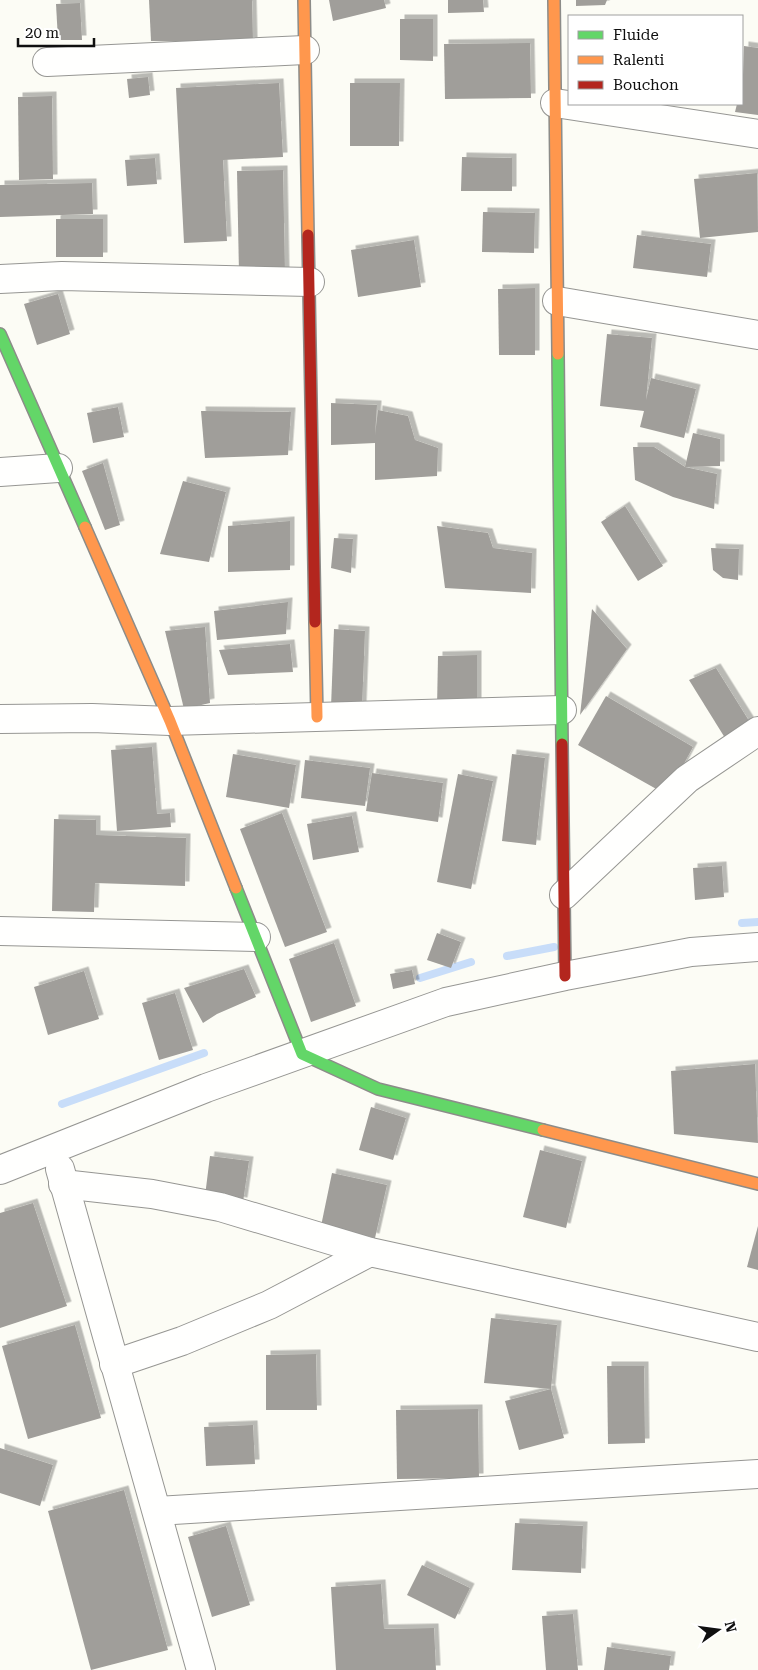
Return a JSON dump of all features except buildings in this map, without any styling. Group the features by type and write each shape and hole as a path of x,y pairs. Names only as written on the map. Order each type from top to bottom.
{"street":[{"path":"304,0 317,717"},
{"path":"554,0 565,976"},
{"path":"47,62 305,50"},
{"path":"555,103 568,105"},
{"path":"568,105 758,134"},
{"path":"0,279 62,276 310,282"},
{"path":"557,301 758,335"},
{"path":"0,334 170,721 302,1054 378,1089 758,1184"},
{"path":"0,472 58,468"},
{"path":"0,719 92,718 170,721 562,710"},
{"path":"564,895 687,779 758,731"},
{"path":"0,931 256,937"},
{"path":"0,1170 206,1088 446,1002 565,976 691,952 758,947"},
{"path":"56,1148 63,1184 201,1670"},
{"path":"63,1184 152,1194 220,1207 370,1252 758,1338"},
{"path":"114,1364 182,1341 269,1305 370,1252"},
{"path":"156,1511 758,1474"}],"waterway":[{"path":"742,923 758,922"},
{"path":"507,956 554,947"},
{"path":"420,978 471,962"},
{"path":"62,1104 204,1053"}],"traffic: fast":[{"path":"0,334 85,527"},
{"path":"558,354 562,744"},
{"path":"236,888 302,1054 378,1089 543,1130"}],"traffic: slow":[{"path":"304,0 308,235"},
{"path":"554,0 558,354"},
{"path":"85,527 170,721 236,888"},
{"path":"315,622 317,717"},
{"path":"543,1130 758,1184"}],"traffic: jam":[{"path":"308,235 315,622"},
{"path":"562,744 565,976"}]}
